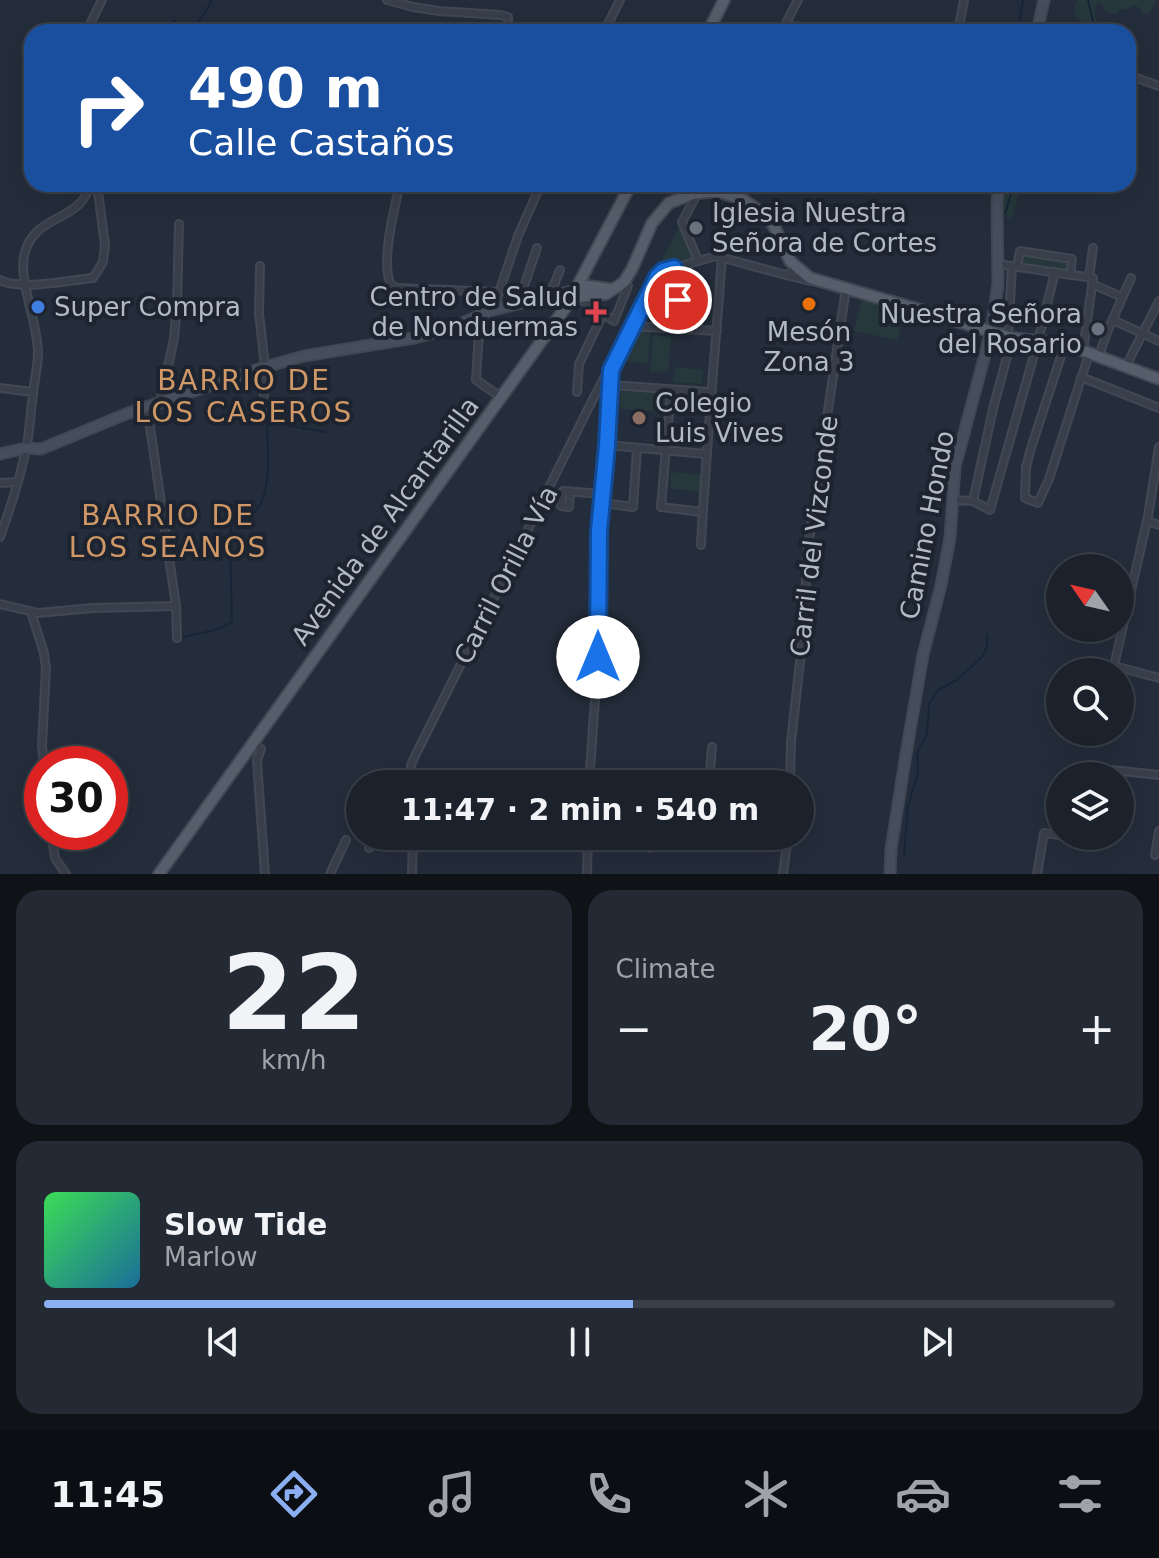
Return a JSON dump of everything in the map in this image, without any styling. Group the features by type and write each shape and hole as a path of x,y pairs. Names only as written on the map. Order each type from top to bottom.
{"main road":[{"path":"712,24 724,0"},
{"path":"1039,24 1044,0"},
{"name":"Avenida de Alcantarilla","path":"159,874 568,304 584,292 587,270 627,192"},
{"path":"0,454 26,448 41,449 160,402 304,356 414,338 448,329 493,310 549,297 624,286 650,226 660,211 672,201 706,192 734,196 760,211 774,226 794,265 815,281 1010,338 1065,344 1159,379"},
{"name":"Camino Hondo","path":"890,874 891,849 923,655 950,538 955,467 991,332 998,284 998,192"}],"street":[{"path":"90,24 102,0"},
{"path":"387,0 439,11 501,15 508,17 508,24"},
{"path":"608,24 620,0"},
{"path":"786,24 798,0"},
{"path":"960,24 964,0"},
{"path":"1136,78 1159,86"},
{"path":"0,537 26,448 38,352 23,258 31,236 44,224 72,212 89,192"},
{"path":"0,280 25,285 93,278 103,262 105,245 98,192"},
{"path":"398,192 388,256 387,275 392,286 500,292"},
{"path":"493,310 518,236 537,192"},
{"path":"695,198 682,222 698,260"},
{"path":"160,402 174,339 179,224"},
{"path":"518,304 537,248"},
{"path":"1090,354 1093,248"},
{"path":"973,501 1010,338 1014,266 1020,251 1072,259 1070,275"},
{"path":"676,328 679,284 674,268 711,256 722,257 815,281"},
{"path":"701,545 722,257"},
{"path":"997,264 1070,275 1122,297"},
{"path":"777,272 794,265"},
{"path":"786,275 792,272 794,265"},
{"path":"260,266 259,313 266,413"},
{"name":"Carril Orilla Vía","path":"411,770 415,756 605,376 611,370 657,277 663,271 674,268"},
{"path":"549,297 560,270"},
{"path":"952,500 973,501 990,510 1055,272"},
{"path":"1065,344 1026,467 1025,498 1038,503 1049,479 1090,354 1113,320 1131,278"},
{"path":"584,292 583,301 614,321 624,286"},
{"name":"Carril del Vizconde","path":"790,770 804,626 807,554 846,288"},
{"path":"1125,368 1159,301"},
{"path":"577,392 579,364 603,314"},
{"path":"480,316 476,380 501,397"},
{"path":"1113,320 1159,341"},
{"path":"632,326 717,331"},
{"path":"590,770 611,370"},
{"path":"1081,377 1159,408"},
{"path":"611,385 710,392"},
{"path":"0,388 33,392"},
{"path":"671,390 661,507 702,512"},
{"path":"145,408 176,606 177,638"},
{"path":"607,445 706,454"},
{"path":"1159,447 1147,521 1114,666 1159,678"},
{"path":"602,503 633,507 637,448"},
{"path":"0,483 17,482"},
{"path":"570,492 603,494"},
{"path":"1147,521 1159,525"},
{"path":"0,604 38,613 176,606"},
{"path":"31,612 46,668 42,746"},
{"path":"253,743 261,749 257,760 265,874"},
{"path":"710,770 712,747"},
{"path":"1134,772 1159,775"},
{"path":"1155,855 1159,831"},
{"path":"1037,874 1046,833"},
{"path":"330,874 346,840"},
{"path":"54,850 55,858 66,874"},
{"path":"412,874 413,850"},
{"path":"587,874 588,850"},
{"path":"783,874 786,850"}],"shaded area":[{"path":"1079,0 1157,0 1149,13 1142,14 1140,8 1133,5 1117,14 1109,14 1098,3 1095,16 1100,24 1082,22 1074,15"},
{"path":"1003,192 1020,192 1012,218 1001,217"},
{"path":"682,222 698,260 656,271"},
{"path":"1023,255 1070,264 1068,272 1021,264"},
{"path":"862,298 905,311 897,340 854,331"},
{"path":"635,328 651,329 648,363 619,361"},
{"path":"653,335 671,337 668,372 650,371"},
{"path":"675,367 703,370 702,384 673,382"},
{"path":"621,391 665,394 664,412 620,409"},
{"path":"671,472 703,475 702,491 671,489"}],"waterway":[{"path":"196,24 212,0"},
{"path":"1019,24 1023,0"},
{"path":"1088,0 1093,21 1091,24"},
{"path":"170,24 175,21 178,24"},
{"path":"1005,214 1012,192"},
{"path":"179,638 212,631 232,622 232,519 251,515 263,498 268,472 267,422 327,432"},
{"path":"904,855 908,806 918,772 917,753 927,734 929,704 938,690 957,680 982,657 987,647 987,635"}],"place":[{"name":"Iglesia Nuestra Señora de Cortes","path":"696,228"},
{"name":"Mesón Zona 3","path":"809,304"},
{"name":"Super Compra","path":"38,307"},
{"name":"Centro de Salud de Nonduermas","path":"596,312"},
{"name":"Nuestra Señora del Rosario","path":"1098,329"},
{"name":"Colegio Luis Vives","path":"639,418"}],"district":[{"name":"BARRIO DE LOS CASEROS","path":"244,396"},
{"name":"BARRIO DE LOS SEANOS","path":"168,531"}],"route":[{"path":"598,657 599,531 611,370 657,277 663,271 674,268 679,284 678,300"}]}
